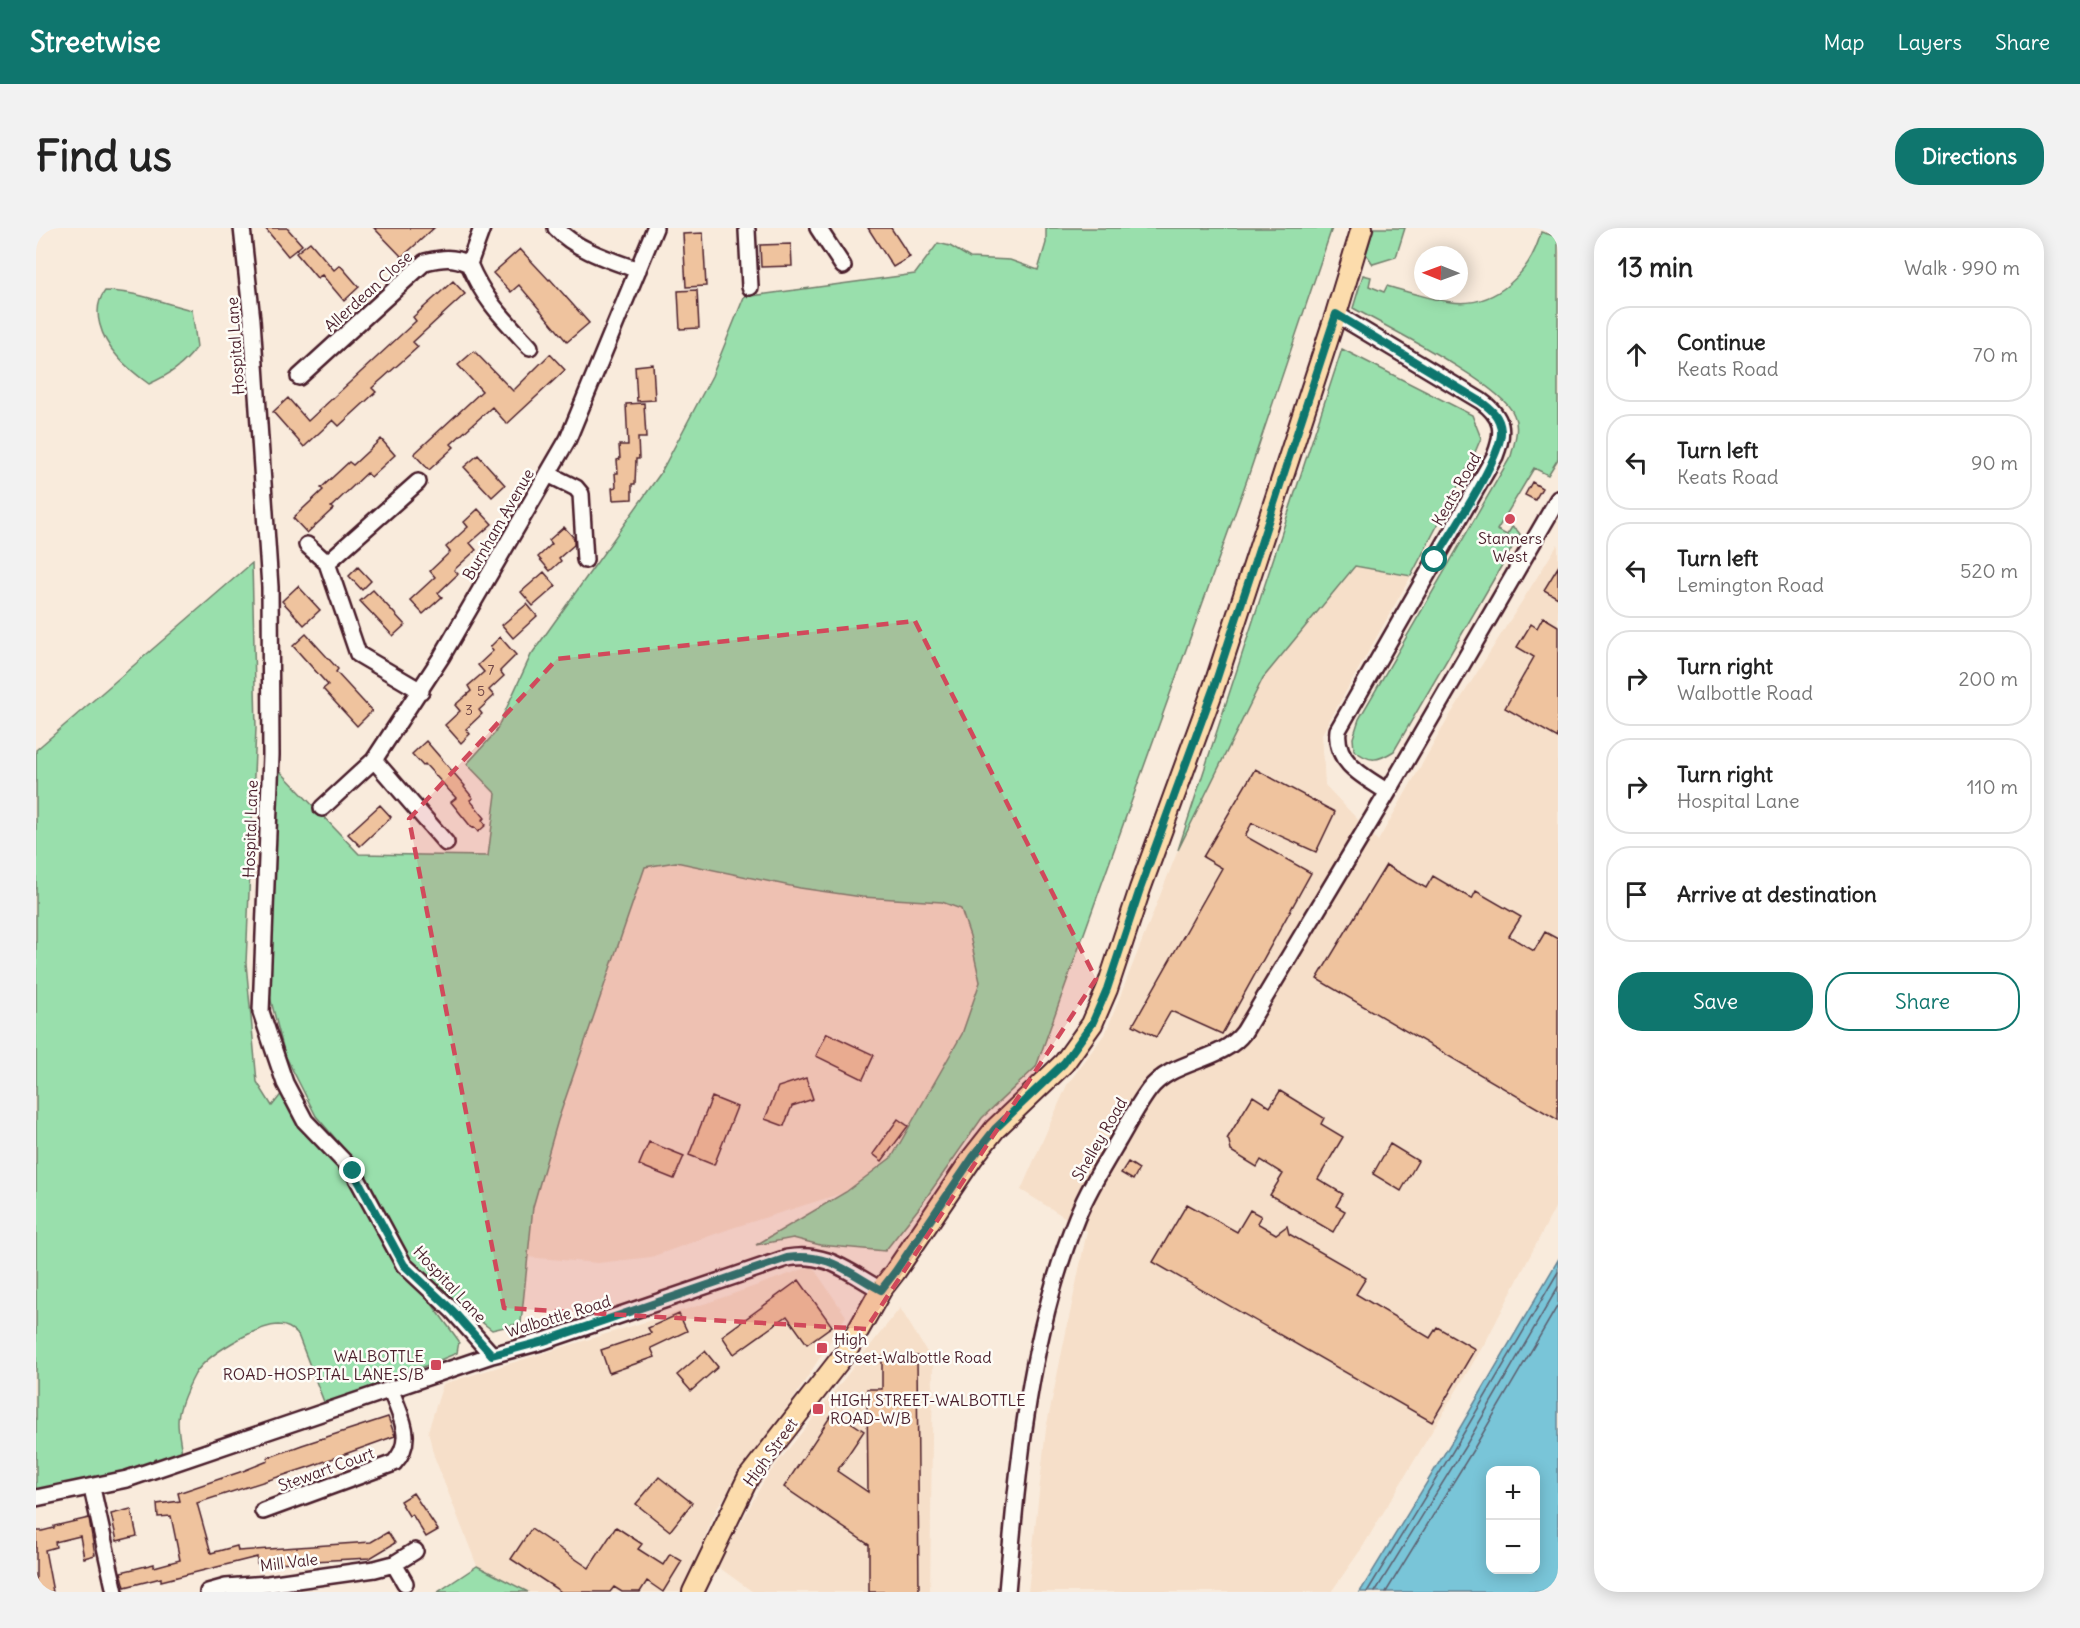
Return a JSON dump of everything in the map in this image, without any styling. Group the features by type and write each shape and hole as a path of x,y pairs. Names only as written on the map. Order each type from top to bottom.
{"main road":[{"name":"High Street","path":"693,1592 748,1478 846,1352 881,1290 973,1157 995,1129 1064,1063 1092,1024 1107,989 1140,889 1214,687 1362,228"}],"street":[{"name":"Hospital Lane","path":"242,228 252,320 270,587 271,755 261,1012 285,1083 305,1121 353,1171 404,1265 453,1311 492,1355"},
{"path":"482,228 469,264 476,282 489,303 530,347"},
{"path":"556,228 577,244 604,258 638,270"},
{"name":"Burnham Avenue","path":"322,808 374,760 421,691 548,474 568,439 655,228"},
{"path":"818,228 843,266"},
{"path":"747,229 750,287"},
{"name":"Allerdean Close","path":"299,377 425,262 447,257 469,264"},
{"name":"Keats Road","path":"1336,314 1480,401 1497,417 1501,428 1499,446 1490,466 1338,730 1339,748 1349,766 1388,792"},
{"path":"548,474 576,488 581,494 585,560"},
{"path":"327,563 418,482"},
{"name":"Shelley Road","path":"1007,1592 1025,1415 1044,1321 1059,1267 1085,1199 1150,1089 1168,1074 1232,1044 1244,1032 1388,792 1558,499"},
{"path":"307,545 327,563 358,654 421,691"},
{"path":"374,760 446,843"},
{"name":"Walbottle Road","path":"36,1498 92,1488 138,1476 492,1355 544,1341 787,1258 801,1256 830,1261 881,1290"},
{"name":"Stewart Court","path":"263,1511 394,1463 403,1453 407,1438 391,1390"},
{"path":"92,1488 115,1592"},
{"name":"Mill Vale","path":"208,1592 226,1587 269,1588 375,1569 394,1564 415,1551"},
{"path":"394,1564 405,1583"}],"highlighted area":[{"path":"915,621 1096,979 866,1329 504,1308 409,819 557,659"}],"shaded area":[{"path":"1558,544 1558,1202 1486,1341 1362,1548 1331,1592 1028,1592 1046,1429 1087,1231 1021,1190 1067,1085 1106,1032 1178,850 1263,678 1355,566 1411,576 1322,734 1325,785 1378,841 1449,717"},
{"path":"676,862 862,897 942,902 961,909 970,936 980,982 962,1034 892,1157 846,1192 732,1228 651,1257 598,1263 526,1257 533,1207 558,1120 645,867"},
{"path":"812,1266 846,1316 776,1427 718,1506 682,1592 528,1592 477,1566 434,1456 428,1431 443,1384 707,1303"},
{"path":"900,1308 933,1362 930,1592 753,1592 717,1566 765,1479"}],"green space":[{"path":"1046,228 1332,228 1249,474 1036,1067 982,1118 919,1208 885,1251 820,1245 793,1238 756,1245 846,1192 892,1157 962,1034 980,982 970,936 961,909 942,902 862,897 800,888 676,862 645,867 558,1120 533,1207 521,1323 492,1330 450,1298 412,1263 364,1172 316,1116 285,1055 270,997 278,769 359,854 488,856 496,794 467,764 495,733 531,655 660,474 712,376 744,297 915,274 938,243 950,246 970,258 1010,260 1038,270 1046,243"},
{"path":"1374,228 1405,228 1396,257 1373,264 1366,254"},
{"path":"1541,232 1558,237 1558,459 1548,475 1534,468 1497,530 1507,535 1512,527 1520,534 1394,751 1379,759 1369,759 1354,750 1353,738 1359,719 1511,456 1516,436 1516,420 1505,403 1489,388 1441,357 1353,308 1363,275 1371,277 1369,286 1384,292 1387,286 1414,293 1414,300 1467,302 1497,293 1509,284 1529,261"},
{"path":"105,291 138,295 192,310 197,347 176,369 149,384 121,360 103,333 98,307"},
{"path":"1342,349 1472,415 1481,438 1411,576 1355,566 1263,678 1178,850"},
{"path":"252,563 256,728 246,963 257,1082 272,1106 283,1092 346,1172 421,1289 459,1341 457,1353 326,1407 298,1335 292,1329 278,1325 257,1330 220,1350 195,1374 178,1416 182,1455 62,1489 36,1494 36,750"},
{"path":"477,1566 528,1592 438,1592"}],"water":[{"path":"1558,1260 1558,1592 1360,1592 1454,1438"}],"building":[{"path":"265,228 287,228 302,245 288,256"},
{"path":"374,228 434,228 402,257"},
{"path":"868,228 891,228 910,257 893,267"},
{"path":"703,233 706,286 686,287 683,234"},
{"path":"310,242 334,270 340,265 359,287 344,301 322,275 317,278 296,253"},
{"path":"791,244 792,266 761,267 760,245"},
{"path":"520,249 589,323 567,342 519,285 511,292 493,273"},
{"path":"453,281 465,294 413,342 418,347 372,388 376,392 339,426 333,420 304,447 273,412 288,398 308,421 416,321 413,317"},
{"path":"697,290 699,328 680,329 678,291"},
{"path":"474,351 513,391 550,354 565,370 507,424 492,407 451,444 454,447 429,470 414,454 482,391 458,365"},
{"path":"653,364 655,400 637,401 635,366"},
{"path":"644,403 646,438 638,438 639,459 636,459 632,499 613,500 612,488 616,487 615,473 618,473 617,460 620,459 619,445 628,445 626,404"},
{"path":"381,439 395,455 371,477 367,473 307,533 293,518 349,462 353,465"},
{"path":"478,455 505,485 492,497 464,467"},
{"path":"1532,482 1542,488 1535,500 1525,495"},
{"path":"478,509 492,524 470,543 476,550 454,570 458,574 438,593 442,597 423,614 410,600 435,577 430,571 450,552 446,547 468,527 464,522"},
{"path":"564,527 574,538 574,545 559,558 561,561 550,571 538,557 552,544 549,540"},
{"path":"358,567 371,581 362,590 349,576"},
{"path":"1558,567 1558,598 1544,590"},
{"path":"544,572 556,586 533,606 521,592"},
{"path":"298,586 320,610 304,625 282,601"},
{"path":"373,590 405,625 393,636 360,601"},
{"path":"527,604 537,616 513,638 502,625"},
{"path":"1543,617 1558,626 1558,738 1505,708 1534,657 1517,647 1531,624 1537,628"},
{"path":"306,634 338,669 336,672 372,711 357,726 323,689 328,685 293,646"},
{"path":"500,637 516,655 500,671 504,676 489,690 494,696 479,710 482,714 466,729 470,734 461,743 445,725 460,711 455,705 471,691 468,686 484,672 478,665 493,651 490,647"},
{"path":"426,741 465,786 473,798 470,800 485,818 482,820 486,825 478,832 451,802 456,798 425,764 423,766 412,754"},
{"path":"1255,769 1335,812 1316,852 1252,823 1245,836 1311,873 1222,1034 1171,1011 1156,1037 1133,1025 1222,868 1203,857"},
{"path":"380,805 391,817 360,846 348,834"},
{"path":"1386,865 1426,888 1433,876 1472,899 1476,891 1521,917 1509,936 1534,951 1545,932 1558,939 1558,1120 1317,979"},
{"path":"827,1033 874,1055 863,1079 816,1056"},
{"path":"806,1078 813,1099 792,1106 784,1126 765,1119 778,1087"},
{"path":"1280,1091 1324,1118 1321,1124 1343,1137 1318,1179 1343,1194 1336,1206 1345,1211 1333,1232 1270,1195 1283,1174 1261,1160 1257,1167 1231,1151 1227,1139 1253,1096 1270,1107"},
{"path":"712,1097 737,1107 714,1165 689,1155"},
{"path":"898,1119 908,1126 882,1161 873,1154"},
{"path":"649,1142 684,1156 674,1179 639,1165"},
{"path":"1390,1144 1418,1161 1401,1191 1373,1174"},
{"path":"1128,1162 1139,1169 1133,1180 1121,1173"},
{"path":"1187,1204 1237,1232 1250,1210 1261,1216 1257,1223 1276,1234 1287,1226 1289,1234 1366,1278 1356,1294 1430,1338 1437,1327 1475,1349 1432,1422 1153,1262"},
{"path":"799,1280 832,1326 807,1344 787,1316 734,1354 722,1336"},
{"path":"679,1314 687,1331 651,1348 655,1357 609,1373 601,1350 651,1333 648,1328"},
{"path":"705,1351 718,1367 691,1391 677,1375"},
{"path":"917,1356 919,1592 869,1592 869,1545 784,1487 834,1411 864,1431 837,1471 868,1492 867,1389 882,1389 882,1357"},
{"path":"388,1417 395,1436 197,1503 211,1553 237,1546 238,1551 371,1542 388,1532 395,1543 370,1558 257,1564 257,1557 161,1581 161,1578 125,1587 121,1572 180,1560 171,1516 158,1517 157,1504 180,1501 178,1493 243,1471 268,1461 267,1458 302,1445"},
{"path":"659,1477 692,1503 670,1531 636,1504"},
{"path":"413,1493 438,1530 426,1537 412,1514 409,1516 400,1501"},
{"path":"131,1509 137,1536 117,1541 111,1514"},
{"path":"89,1518 95,1555 84,1558 80,1536 55,1542 56,1547 45,1550 53,1592 36,1592 36,1531"},
{"path":"616,1527 642,1544 638,1549 663,1565 670,1554 682,1561 663,1592 647,1581 640,1592 622,1592 614,1587 610,1592 561,1592 511,1559 531,1529 589,1568"}],"place":[{"name":"Stanners West","path":"1510,519"},
{"name":"High Street-Walbottle Road","path":"822,1348"},
{"name":"WALBOTTLE ROAD-HOSPITAL LANE-S/B","path":"436,1365"},
{"name":"HIGH STREET-WALBOTTLE ROAD-W/B","path":"818,1409"}],"route":[{"path":"353,1171 404,1265 453,1311 492,1355 544,1341 787,1258 801,1256 830,1261 881,1290 995,1129 1064,1063 1078,1047 1092,1024 1107,989 1140,889 1214,687 1336,314 1480,401 1492,410 1499,421 1501,437 1495,456 1435,560"}]}
